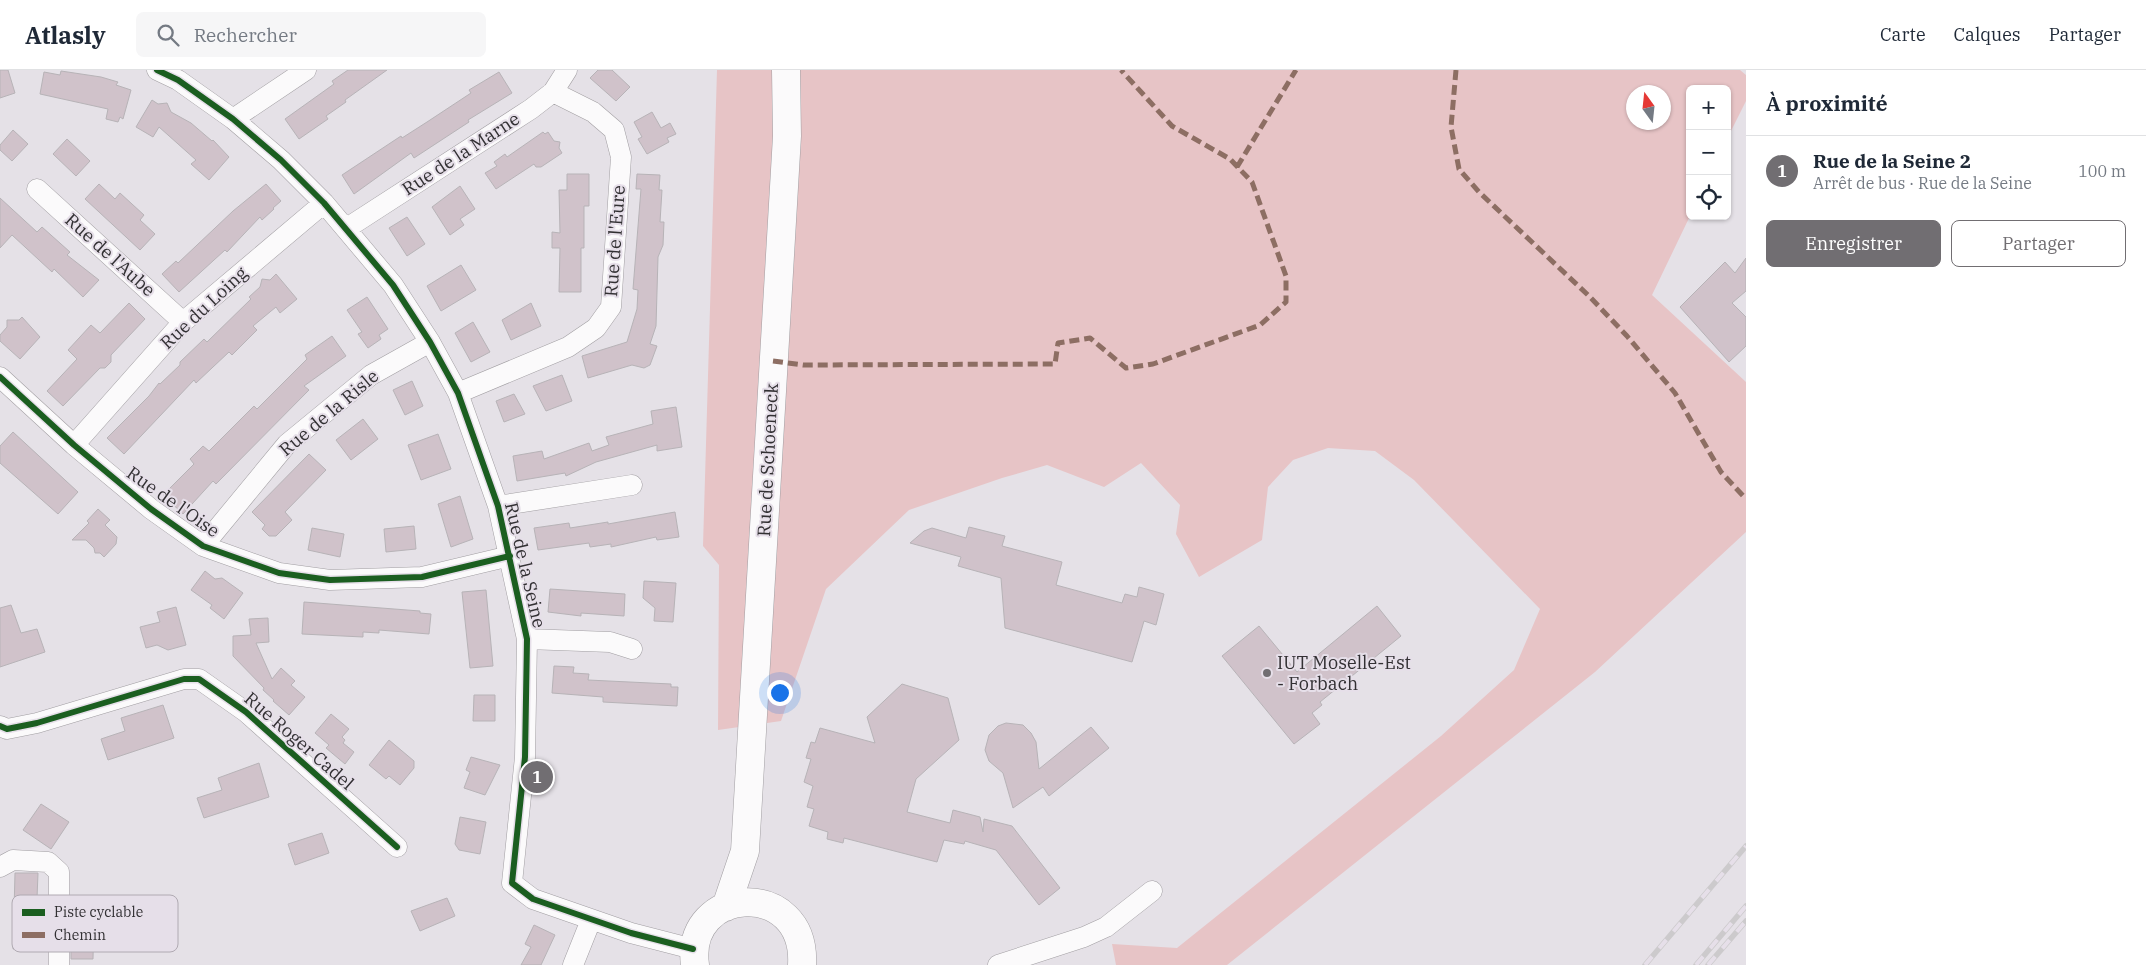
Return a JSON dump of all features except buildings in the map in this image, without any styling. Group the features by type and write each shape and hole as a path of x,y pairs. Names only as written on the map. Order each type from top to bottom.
{"main road":[{"name":"Rue de Schoeneck","path":"726,907 746,851 786,146 786,70"},
{"name":"Rue de Schoeneck","path":"746,851 754,883 767,904"},
{"path":"694,957 700,927 719,909 745,901 767,904 781,912 794,926 803,949 802,965"}],"street":[{"name":"Rue de la Seine","path":"157,70 178,80 233,120 281,160 324,203 347,228 393,285 430,342 458,392 498,506 527,639 525,757 512,882 533,899 694,957"},
{"path":"233,120 306,70"},
{"name":"Rue de la Marne","path":"347,228 531,110 553,92 566,70"},
{"name":"Rue de l'Eure","path":"458,392 568,347 596,328 611,307 621,157 614,130 592,112 553,92"},
{"name":"Rue de l'Aube","path":"37,189 183,322"},
{"name":"Rue du Loing","path":"74,445 183,322 324,203"},
{"name":"Rue de la Risle","path":"203,546 286,444 370,375 430,342"},
{"name":"Rue de l'Oise","path":"0,377 74,445 151,509 203,546 279,573 330,580 422,577 510,556"},
{"path":"498,506 632,485"},
{"path":"527,639 610,642 632,649"},
{"name":"Rue Roger Cadel","path":"0,726 7,729 37,723 184,679 199,680 246,712 397,847"},
{"path":"0,867 13,860 48,862 59,872 59,895"},
{"path":"998,965 1106,928 1152,891"},
{"path":"573,965 590,920"},
{"path":"59,952 59,965"}],"shaded area":[{"path":"717,70 1740,70 1746,75 1746,101 1731,131 1731,85 1686,85 1686,220 1688,220 1652,295 1746,382 1746,532 1595,672 1227,965 1116,965 1112,944 1177,948 1441,736 1514,670 1540,609 1414,480 1375,451 1328,448 1293,460 1268,487 1262,540 1199,577 1176,534 1180,505 1141,463 1104,487 1047,465 1002,478 909,510 826,589 781,721 718,730 719,565 703,546"}],"railway":[{"path":"1645,965 1746,846"},
{"path":"1696,965 1746,906"},
{"path":"1708,965 1746,921"}],"marked path":[{"path":"773,361 803,365 1055,364 1058,343 1090,338 1126,368 1153,364 1260,325 1286,302 1286,276 1252,182 1230,159 1172,126 1121,70"},
{"path":"1237,167 1296,70"},
{"path":"1456,70 1451,127 1459,169 1479,192 1589,296 1627,336 1675,393 1721,472 1746,499"}],"cycle path":[{"path":"157,70 178,80 233,119 281,160 324,203 393,285 430,342 458,393 498,506 527,639 525,757 512,883 533,899 631,933 693,949"},
{"path":"0,377 74,445 151,509 203,546 279,573 330,580 422,577 510,556"},
{"path":"0,726 7,729 37,723 184,679 199,679 246,712 397,847"}],"place":[{"name":"IUT Moselle-Est - Forbach","path":"1267,673"},
{"name":"Rue de la Seine 2","path":"537,777"}]}
